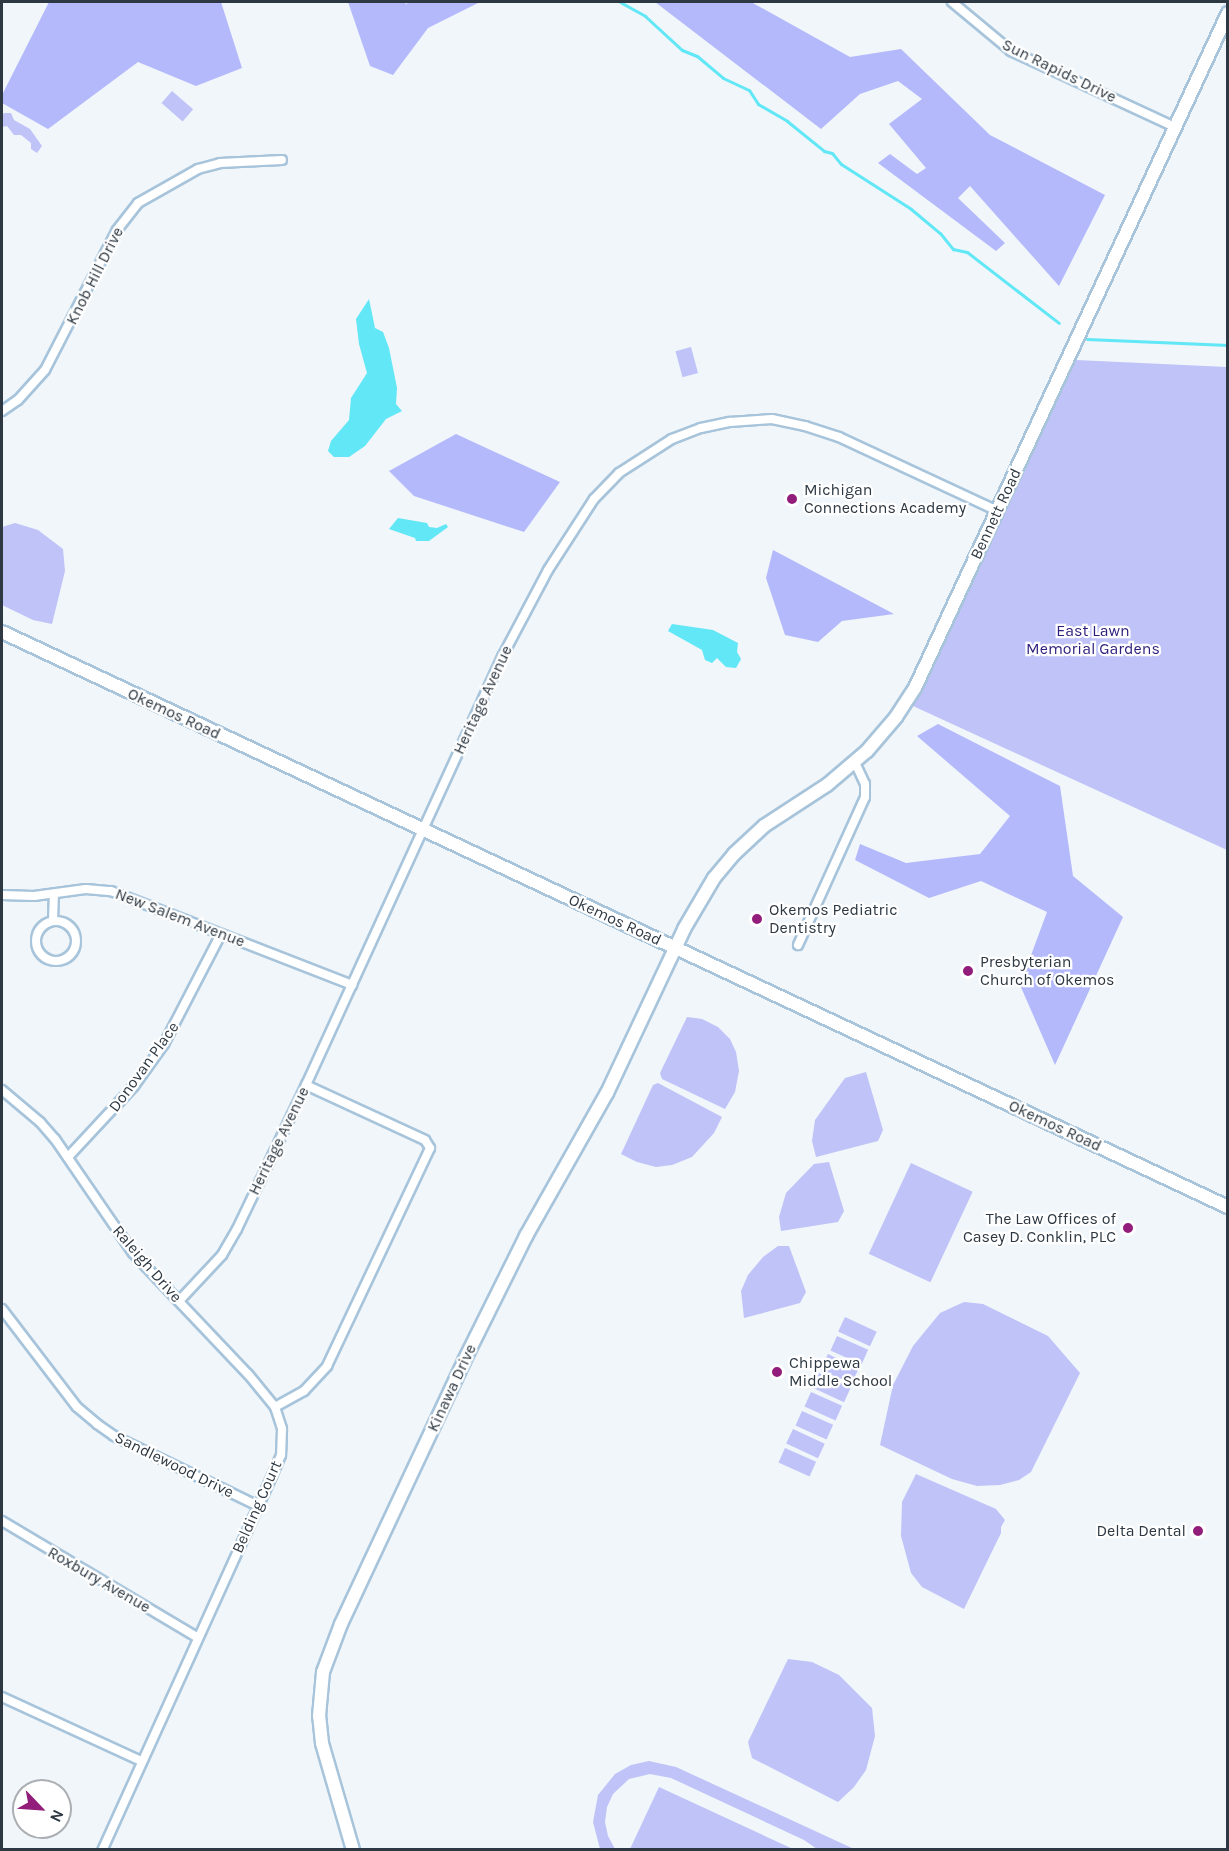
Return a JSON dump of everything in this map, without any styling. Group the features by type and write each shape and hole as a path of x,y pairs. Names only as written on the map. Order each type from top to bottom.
{"street":[{"name":"Sun Rapids Drive","path":"952,2 1011,51 1175,127"},
{"name":"Bennett Road","path":"675,948 705,892 739,849 764,826 827,785 855,763 888,728 915,688 1227,13"},
{"name":"Knob Hill Drive","path":"2,411 18,400 45,370 117,230 138,203 198,169 220,163 282,160"},
{"name":"Heritage Avenue","path":"179,1301 222,1255 306,1084 502,657 548,570 594,500 619,474 672,439 701,428 730,422 772,419 805,426 839,437 998,511"},
{"name":"Okemos Road","path":"2,632 1227,1208"},
{"path":"798,945 865,797 865,784 855,763"},
{"name":"New Salem Avenue","path":"2,895 54,894 86,889 111,891 352,985"},
{"path":"53,921 54,894"},
{"path":"53,921 68,925 75,938 71,953 58,960 43,956 36,943 40,928 53,921"},
{"name":"Donovan Place","path":"68,1157 134,1086 164,1044 221,934"},
{"name":"Kinawa Drive","path":"353,1850 322,1743 319,1694 328,1653 526,1236 607,1093 675,948"},
{"path":"276,1407 304,1391 327,1366 430,1148 425,1140 306,1084"},
{"name":"Raleigh Drive","path":"2,1090 39,1122 68,1157 133,1253 276,1407"},
{"name":"Sandlewood Drive","path":"2,1309 77,1407 98,1424 114,1436 258,1506"},
{"name":"Belding Court","path":"102,1850 281,1455 282,1429 276,1407"},
{"name":"Roxbury Avenue","path":"2,1521 198,1638"},
{"path":"2,1697 141,1761"}],"green space":[{"path":"172,91 193,109 183,121 162,103"},
{"path":"11,113 14,120 30,129 42,146 37,153 31,149 31,143 21,135 14,135 7,126 2,127 2,114"},
{"path":"691,347 698,373 683,377 676,351"},
{"name":"East Lawn Memorial Gardens","path":"1076,360 1227,367 1227,850 913,706"},
{"path":"15,523 38,530 63,549 65,571 52,624 33,620 2,605 2,527"},
{"path":"687,1017 702,1019 718,1027 730,1039 736,1052 739,1071 735,1092 725,1109 662,1079 660,1073"},
{"path":"866,1072 883,1130 878,1141 816,1157 812,1141 815,1120 845,1078"},
{"path":"658,1083 722,1117 714,1133 692,1157 672,1165 656,1167 637,1162 621,1154 653,1085"},
{"path":"829,1162 844,1211 838,1222 781,1231 779,1217 786,1193 814,1164"},
{"path":"911,1163 973,1192 930,1282 869,1254"},
{"path":"778,1246 789,1246 806,1292 800,1303 744,1318 741,1291 748,1275 763,1257"},
{"path":"964,1302 983,1304 1048,1336 1080,1373 1031,1472 1019,1480 1000,1485 977,1486 952,1479 880,1445 893,1385 913,1346 940,1313"},
{"path":"845,1317 877,1332 870,1346 838,1332"},
{"path":"837,1336 868,1350 862,1364 830,1351"},
{"path":"828,1354 859,1369 851,1384 821,1369"},
{"path":"819,1373 851,1388 844,1402 812,1388"},
{"path":"811,1392 842,1406 836,1420 804,1407"},
{"path":"802,1411 833,1425 827,1439 795,1426"},
{"path":"793,1429 825,1444 818,1458 786,1444"},
{"path":"785,1448 816,1462 810,1476 778,1463"},
{"path":"916,1474 996,1509 1005,1520 1001,1533 964,1609 922,1587 911,1573 901,1536 902,1502"},
{"path":"788,1659 812,1662 839,1675 872,1708 875,1736 866,1770 854,1787 838,1802 752,1758 748,1742"},
{"path":"649,1761 676,1767 854,1849 817,1849 804,1840 671,1778 650,1774 629,1779 613,1794 607,1807 605,1822 608,1836 615,1849 600,1849 593,1822 598,1795 615,1774 631,1765"},
{"path":"659,1787 793,1849 630,1849"}],"shaded area":[{"path":"49,2 221,2 242,68 196,86 138,62 48,129 2,103 2,95"},
{"path":"348,2 404,2 406,4 410,2 480,2 428,28 393,75 370,66"},
{"path":"655,2 751,2 850,57 901,49 990,135 1105,195 1059,286 970,186 958,198 1005,243 996,251 878,163 890,154 917,174 926,168 889,124 922,99 898,81 860,94 821,129"},
{"path":"369,299 375,328 383,332 389,348 397,388 396,404 402,411 386,419 365,446 349,457 334,457 328,451 331,441 349,420 351,398 367,373 359,344 356,319"},
{"path":"456,434 560,482 524,532 414,496 389,471"},
{"path":"398,518 427,523 429,527 437,528 446,524 448,527 429,541 416,541 415,538 389,529"},
{"path":"773,550 894,614 842,621 818,642 785,635 766,578"},
{"path":"672,624 713,630 738,643 737,652 741,659 736,668 726,667 717,658 712,663 705,660 702,650 668,631"},
{"path":"938,724 1060,786 1073,876 1123,917 1055,1065 1020,985 1047,912 981,881 929,898 855,860 860,844 906,863 980,854 1010,816 917,736"}],"waterway":[{"path":"620,2 645,16 682,50 697,56 723,78 749,90 758,104 787,121 824,151 832,153 841,164 911,209 940,233 953,249 967,252 1059,323"},
{"path":"1087,339 1228,345"}],"place":[{"name":"Michigan Connections Academy","path":"792,499"},
{"name":"Okemos Pediatric Dentistry","path":"757,919"},
{"name":"Presbyterian Church of Okemos","path":"968,971"},
{"name":"The Law Offices of Casey D. Conklin, PLC","path":"1128,1228"},
{"name":"Chippewa Middle School","path":"777,1372"},
{"name":"Delta Dental","path":"1198,1531"}]}
